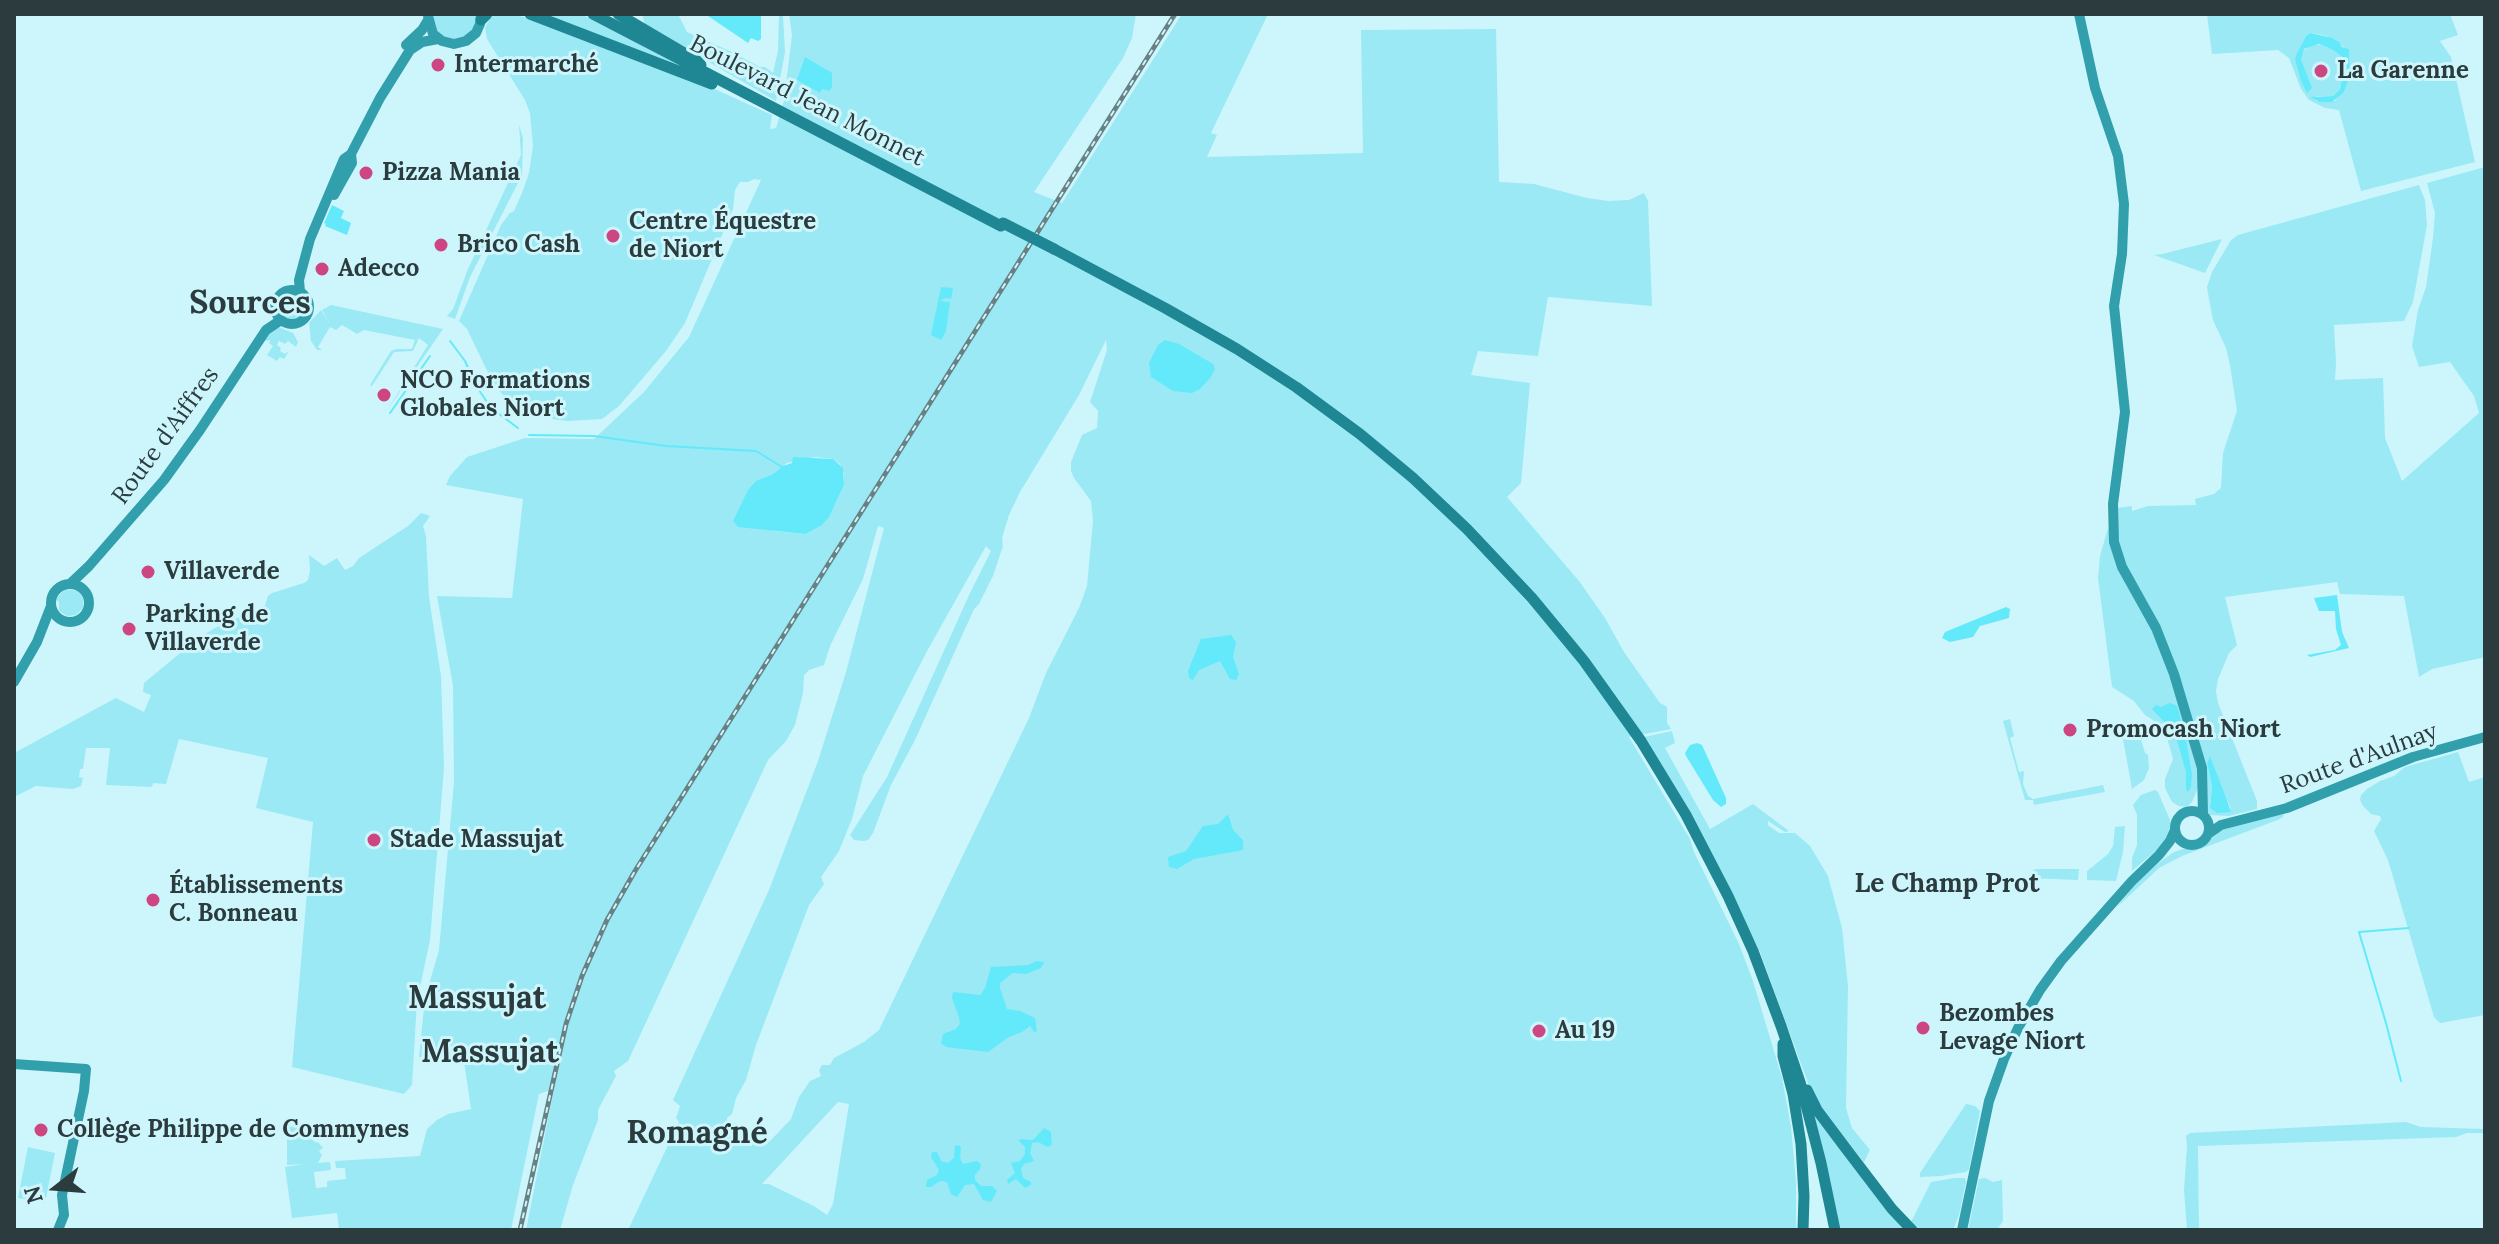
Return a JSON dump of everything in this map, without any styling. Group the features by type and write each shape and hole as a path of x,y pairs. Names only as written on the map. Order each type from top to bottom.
{"main road":[{"path":"530,14 681,71 755,103 764,103"},
{"name":"Boulevard Jean Monnet","path":"593,14 1002,224"},
{"name":"Boulevard Jean Monnet","path":"601,14 1002,224"},
{"path":"618,14 701,65"},
{"path":"1002,224 1198,331 1314,405 1410,482 1513,583 1597,685 1667,791 1702,854 1736,923 1786,1046 1833,1230"},
{"path":"1786,1046 1783,1056 1801,1144 1803,1230"},
{"path":"1786,1046 1793,1051 1817,1110 1912,1230"}],"street":[{"path":"2079,14 2095,88 2118,156 2124,204 2123,243 2114,306 2125,401 2113,504 2114,542 2122,567 2165,648 2200,758 2204,816 2209,827 2208,834 2194,845 2177,837 2175,830"},
{"path":"310,239 299,280 300,292 308,303 306,316 296,324 288,324 281,320 275,309 278,296 288,290 310,239 323,209 352,163 351,154 380,98 413,47 438,39 454,44 466,41 476,33 483,16"},
{"path":"428,17 431,30 438,39"},
{"path":"380,98 383,83 428,17"},
{"path":"288,290 300,292"},
{"name":"Route d'Aiffres","path":"242,365 251,343 275,309"},
{"name":"Route d'Aiffres","path":"70,584 176,464 268,328 281,320"},
{"path":"37,642 48,630 65,621 76,620 86,612 89,566"},
{"path":"14,682 37,642 55,591 60,586 70,584 79,586 86,593"},
{"path":"51,606 57,616 65,621"},
{"name":"Route d'Aulnay","path":"2208,834 2221,825 2287,808 2413,757 2485,737"},
{"path":"1960,1230 1996,1078 2018,1028 2050,976 2170,841 2178,818 2189,811 2197,798 2203,778"},
{"path":"2189,811 2197,811 2204,816"},
{"name":"Route d'Aulnay","path":"2204,816 2248,818"},
{"path":"2159,855 2185,843"},
{"path":"14,1064 86,1069 62,1195 64,1215 58,1230"}],"shaded area":[{"path":"432,14 476,14 476,23 471,32 460,39 445,38 436,31"},
{"path":"495,14 513,14 686,76 772,115 770,129 776,128 784,101 792,35 789,14 1136,14 1132,38 1123,58 1034,192 1062,203 1182,14 1268,14 1211,133 1217,135 1207,157 1363,153 1361,30 1496,29 1499,182 1534,184 1609,201 1629,200 1644,193 1648,201 1652,306 1548,297 1538,356 1478,351 1471,375 1530,383 1521,483 1507,497 1579,581 1624,652 1660,703 1667,707 1667,723 1671,729 1629,737 1690,839 1753,981 1782,1078 1791,1127 1796,1230 628,1230 679,1122 676,1118 680,1106 673,1100 769,890 818,761 846,672 884,528 878,526 863,579 824,665 804,675 795,725 786,741 768,760 628,1061 614,1071 616,1076 598,1110 598,1120 573,1185 560,1230 526,1230 554,1089 539,1094 511,1230 339,1230 337,1213 292,1218 285,1167 304,1164 287,1165 287,1127 306,1126 314,1136 313,1141 323,1148 319,1151 322,1155 318,1163 330,1162 331,1170 314,1172 316,1188 327,1187 327,1181 346,1179 345,1168 336,1168 335,1161 420,1156 427,1129 448,1114 471,1109 463,1054 419,1057 425,998 439,950 454,782 453,686 437,596 512,598 523,499 446,485 450,476 467,457 525,438 594,439 644,392 689,337 761,180 740,182 735,190 733,209 685,323 666,351 619,406 602,419 568,421 536,417 518,407 493,383 467,329 459,321 501,225 514,211 522,193 533,146 530,113 525,100 487,39 485,28","holes":["1106,340 1107,350 1090,402 1098,411 1097,428 1082,435 1071,462 1074,478 1091,501 1093,521 1087,586 1079,608 879,1030 834,1058 830,1065 822,1065 819,1070 821,1076 810,1081 799,1097 791,1119 771,1140 756,1145 750,1139 750,1130 727,1118 732,1114 746,1080 756,1045 809,905 824,884 821,877 839,851 852,819 863,776 926,653 986,546 991,551 887,777 850,835 854,840 864,841 873,833 891,785 915,740 974,609 993,576 1009,515 1020,492 1079,395","815,457 833,459 840,464 844,474 844,485 834,506 805,534 773,531 757,481 787,463","838,1102 849,1104 833,1204 827,1215 769,1184 762,1184"]},
{"path":"543,14 581,14 686,68 679,67"},
{"path":"642,14 679,16 687,32 773,73 778,51 779,14 783,15 785,52 776,101 645,25"},
{"path":"705,14 761,14 761,39 751,38 748,43"},
{"path":"2207,14 2450,14 2458,35 2440,41 2451,57 2475,162 2361,191 2339,110 2325,108 2309,100 2301,89 2289,58 2278,50 2212,54","holes":["2313,33 2326,36 2349,50 2350,72 2335,101 2323,102 2315,100 2316,96 2333,96 2340,89 2345,65 2342,57 2321,45 2313,45 2301,52 2312,88 2297,53 2306,36"]},
{"path":"2311,33 2332,38 2349,49 2347,84 2343,93 2332,102 2320,102 2310,97 2333,96 2340,89 2345,65 2342,57 2333,50 2319,44 2304,49 2301,59 2312,88 2307,93 2301,81 2295,59 2306,36"},
{"path":"805,57 832,73 829,91 822,89 820,93 797,80"},
{"path":"519,125 523,138 522,175 470,277 455,319 447,316 453,309 468,269 521,155"},
{"path":"2485,167 2485,657 2432,669 2419,677 2404,596 2340,594 2337,582 2225,597 2237,645 2229,653 2216,691 2257,801 2257,809 2229,816 2209,815 2207,779 2187,708 2127,570 2118,542 2117,508 2132,506 2132,511 2148,506 2196,505 2195,499 2214,494 2221,488 2223,453 2237,411 2226,348 2213,320 2207,287 2231,240 2238,235 2419,185 2425,200 2427,225 2413,302 2404,321 2334,325 2335,380 2383,378 2385,438 2402,481 2479,413 2474,396 2450,362 2419,367 2412,346 2418,310 2426,287 2433,238 2435,213 2427,183","holes":["2210,757 2231,809 2210,805 2212,786 2207,763"]},
{"path":"332,205 344,211 341,218 351,223 347,235 325,226"},
{"path":"2222,239 2205,273 2154,255 2162,254"},
{"path":"941,287 953,288 951,299 940,301 950,302 946,331 941,340 931,335"},
{"path":"292,295 301,298 304,307 301,316 292,319 283,316 280,307 283,298"},
{"path":"331,305 443,329 386,412 428,345 419,338 413,351 394,352 372,386 391,351 412,349 415,340 364,330 357,334 342,325 336,330 330,327 318,347 322,350 317,350 311,341 309,323 321,310 330,325 322,310"},
{"path":"278,327 293,333 298,342 296,347 288,341 285,344 279,341 280,351 285,354 289,351 284,359 280,357 277,361 267,355 273,346 270,340 264,341"},
{"path":"1165,340 1179,344 1213,364 1215,369 1211,377 1200,389 1192,393 1173,391 1151,377 1149,363 1158,345"},
{"path":"793,457 833,459 843,468 844,485 829,517 822,525 805,534 738,527 733,521 748,490 756,481 792,463"},
{"name":"Stade Massujat","path":"421,513 430,516 423,526 429,597 441,676 444,768 430,940 417,1001 412,1085 404,1094 292,1067 313,822 256,808 268,758 179,739 166,784 154,783 151,787 106,785 110,748 86,748 83,769 80,769 79,777 83,778 81,786 73,789 36,786 14,797 14,753 116,698 144,712 151,695 143,692 144,683 197,639 244,615 246,621 263,612 272,593 308,580 309,555 324,566 337,558 345,570 408,526"},
{"path":"2108,528 2162,650 2198,766 2198,788 2187,807 2172,802 2165,788 2173,759 2164,727 2112,687 2098,578"},
{"path":"65,589 78,591 83,598 83,608 76,615 67,616 59,611 56,599"},
{"path":"2337,595 2342,632 2349,648 2310,657 2307,655 2335,650 2341,645 2335,611 2319,611 2314,598"},
{"path":"2006,607 2010,609 2009,618 1980,626 1973,637 1950,642 1942,638 1945,632"},
{"path":"1231,635 1236,642 1233,657 1239,674 1236,680 1230,679 1220,661 1199,670 1193,680 1189,678 1188,671 1201,639"},
{"path":"2170,703 2177,706 2185,733 2192,775 2188,792 2175,733 2152,709 2156,705 2161,707"},
{"path":"2010,719 2014,736 2010,738 2019,772 2024,771 2023,784 2028,796 2033,799 2103,785 2105,792 2034,805 2033,800 2025,800 2003,721"},
{"path":"1672,731 1675,743 1665,748 1710,829 1753,804 1789,831 1785,832 1768,821 1768,825 1779,833 1795,833 1810,846 1828,876 1842,928 1848,986 1846,1108 1852,1128 1870,1150 1864,1162 1830,1122 1811,1091 1760,952 1716,863 1644,737"},
{"path":"2140,736 2148,755 2149,768 2144,780 2132,789 2123,739"},
{"path":"1690,745 1702,745 1726,798 1726,804 1721,807 1713,800 1686,756"},
{"path":"2458,752 2469,782 2485,777 2485,1015 2440,1023 2434,1017 2388,860 2374,831 2380,816 2371,814 2360,800 2367,789 2405,767"},
{"path":"2210,756 2231,812 2217,813 2210,808 2212,786 2207,763"},
{"path":"2155,790 2170,820 2171,829 2165,843 2132,871 2132,858 2137,845 2137,815 2133,805 2141,795"},
{"path":"2282,813 2284,816 2280,819 2182,856 2159,868 2116,908 2147,871 2174,852 2195,849 2221,830"},
{"path":"1228,814 1233,830 1243,840 1243,850 1194,859 1177,869 1169,867 1168,857 1186,851 1203,826 1218,824"},
{"path":"2125,826 2116,881 2087,880 2087,871 2113,846 2115,827"},
{"path":"2036,869 2079,869 2078,880 2030,878"},
{"path":"1036,961 1044,962 1041,968 1026,974 1013,973 1000,983 1000,988 1007,1009 1035,1018 1037,1031 1034,1032 1030,1026 988,1052 946,1047 941,1043 943,1034 960,1024 953,992 980,995 991,967 1029,965"},
{"path":"1966,1104 1980,1111 1969,1169 1966,1172 1920,1177 1920,1173"},
{"path":"1811,1106 1908,1230 1839,1230"},
{"path":"2406,1122 2421,1127 2485,1129 2485,1133 2467,1133 2456,1137 2198,1146 2199,1230 2187,1230 2184,1190 2186,1136 2190,1133"},
{"path":"1044,1128 1051,1132 1052,1145 1032,1143 1030,1153 1034,1161 1024,1164 1021,1169 1023,1178 1031,1185 1025,1188 1016,1179 1008,1184 1007,1180 1015,1173 1011,1163 1020,1161 1025,1154 1020,1139 1033,1140"},
{"path":"959,1145 963,1164 977,1161 981,1164 975,1180 981,1186 992,1186 997,1191 991,1202 983,1200 974,1184 965,1185 957,1197 951,1194 947,1182 940,1181 926,1187 927,1180 937,1175 939,1170 931,1157 932,1152 937,1152 941,1161 948,1163 954,1158 955,1146"},
{"path":"28,1147 55,1153 45,1203 18,1198"},
{"path":"1965,1178 1966,1182 1953,1230 1916,1230 1911,1222 1931,1182"},
{"path":"1979,1179 1993,1182 2002,1180 2003,1221 1997,1230 1968,1230"}],"waterway":[{"path":"450,341 491,408 518,428"},
{"path":"390,413 430,356"},
{"path":"529,435 594,436 666,446 756,451 782,467"},
{"path":"2401,1081 2359,932 2409,928"}],"railway":[{"path":"520,1230 566,1024 582,976 607,920 1175,14"}],"place":[{"name":"Intermarché","path":"438,65"},
{"name":"La Garenne","path":"2321,71"},
{"name":"Pizza Mania","path":"366,173"},
{"name":"Centre Équestre de Niort","path":"613,236"},
{"name":"Brico Cash","path":"441,245"},
{"name":"Adecco","path":"322,269"},
{"name":"NCO Formations Globales Niort","path":"384,395"},
{"name":"Villaverde","path":"148,572"},
{"name":"Parking de Villaverde","path":"129,629"},
{"name":"Promocash Niort","path":"2070,730"},
{"name":"Stade Massujat","path":"374,840"},
{"name":"Établissements C. Bonneau","path":"153,900"},
{"name":"Bezombes Levage Niort","path":"1923,1028"},
{"name":"Au 19","path":"1539,1031"},
{"name":"Collège Philippe de Commynes","path":"41,1130"}],"district":[{"name":"Sources","path":"250,304"},
{"name":"Le Champ Prot","path":"1947,885"},
{"name":"Massujat","path":"477,999"},
{"name":"Massujat","path":"490,1053"},
{"name":"Romagné","path":"697,1134"}]}
